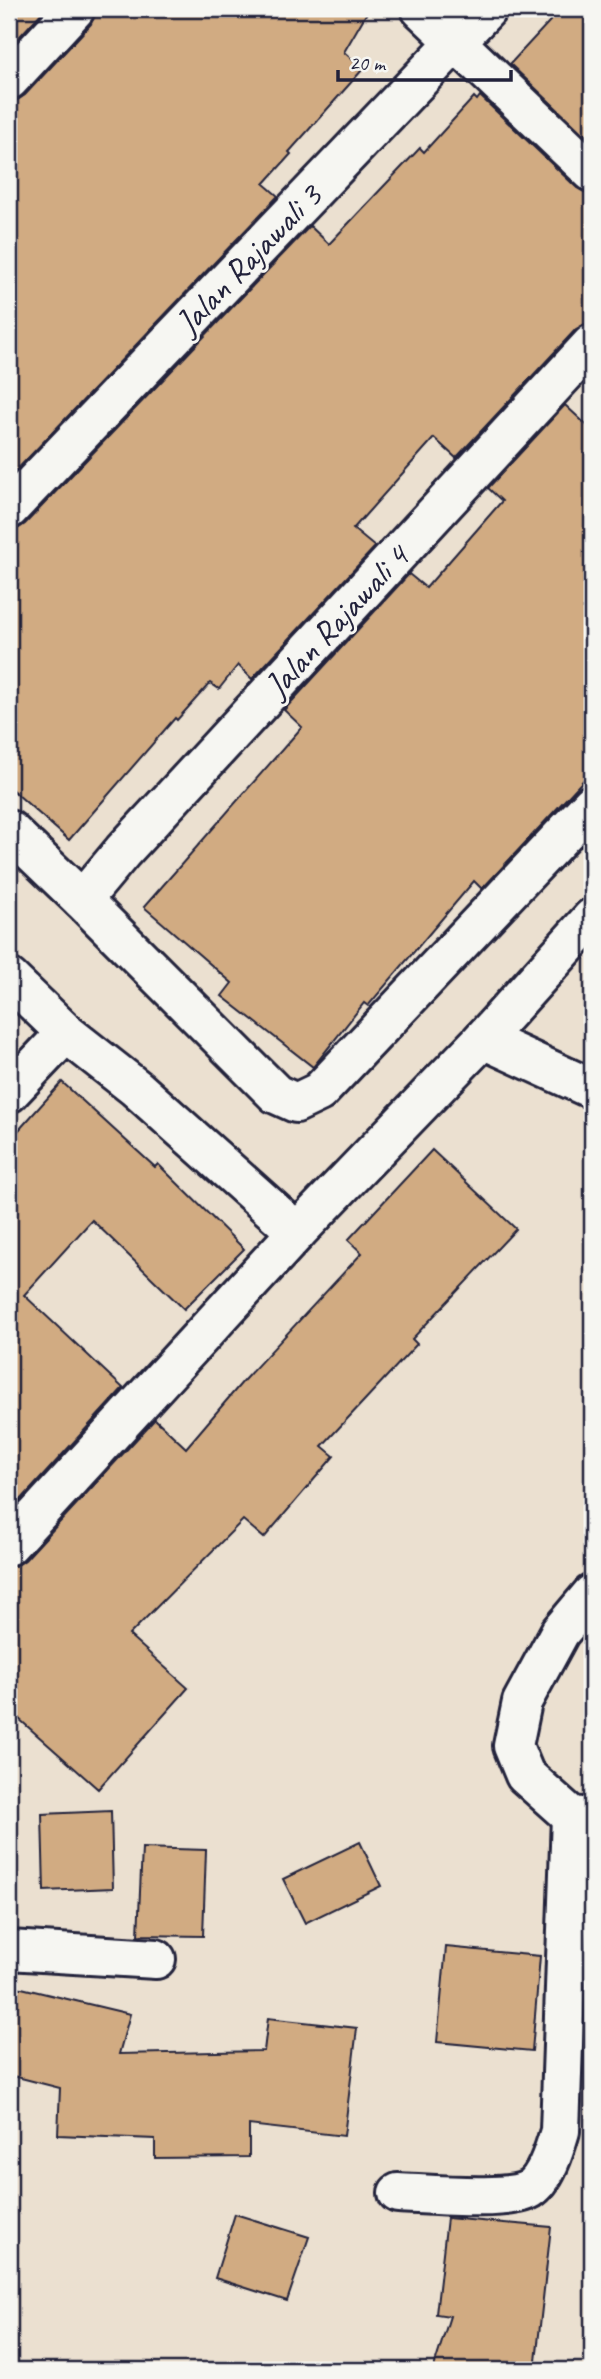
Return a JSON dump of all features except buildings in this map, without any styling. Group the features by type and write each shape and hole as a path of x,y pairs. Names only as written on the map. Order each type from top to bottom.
{"street":[{"path":"9,80 75,9"},
{"path":"421,9 592,172"},
{"name":"Jalan Rajawali 3","path":"9,509 487,9"},
{"name":"Jalan Rajawali 4","path":"82,900 123,851 592,344"},
{"path":"9,830 276,1094 296,1103 319,1092 592,804"},
{"path":"9,1545 297,1232 483,1039 592,918"},
{"path":"9,978 66,1032 136,1088 297,1232"},
{"path":"9,1093 66,1032"},
{"path":"483,1039 592,1089"},
{"path":"398,2193 496,2196 530,2189 549,2166 560,2132 581,1817 525,1775 513,1746 522,1702 560,1632 592,1594"},
{"path":"9,1950 156,1959"}]}
